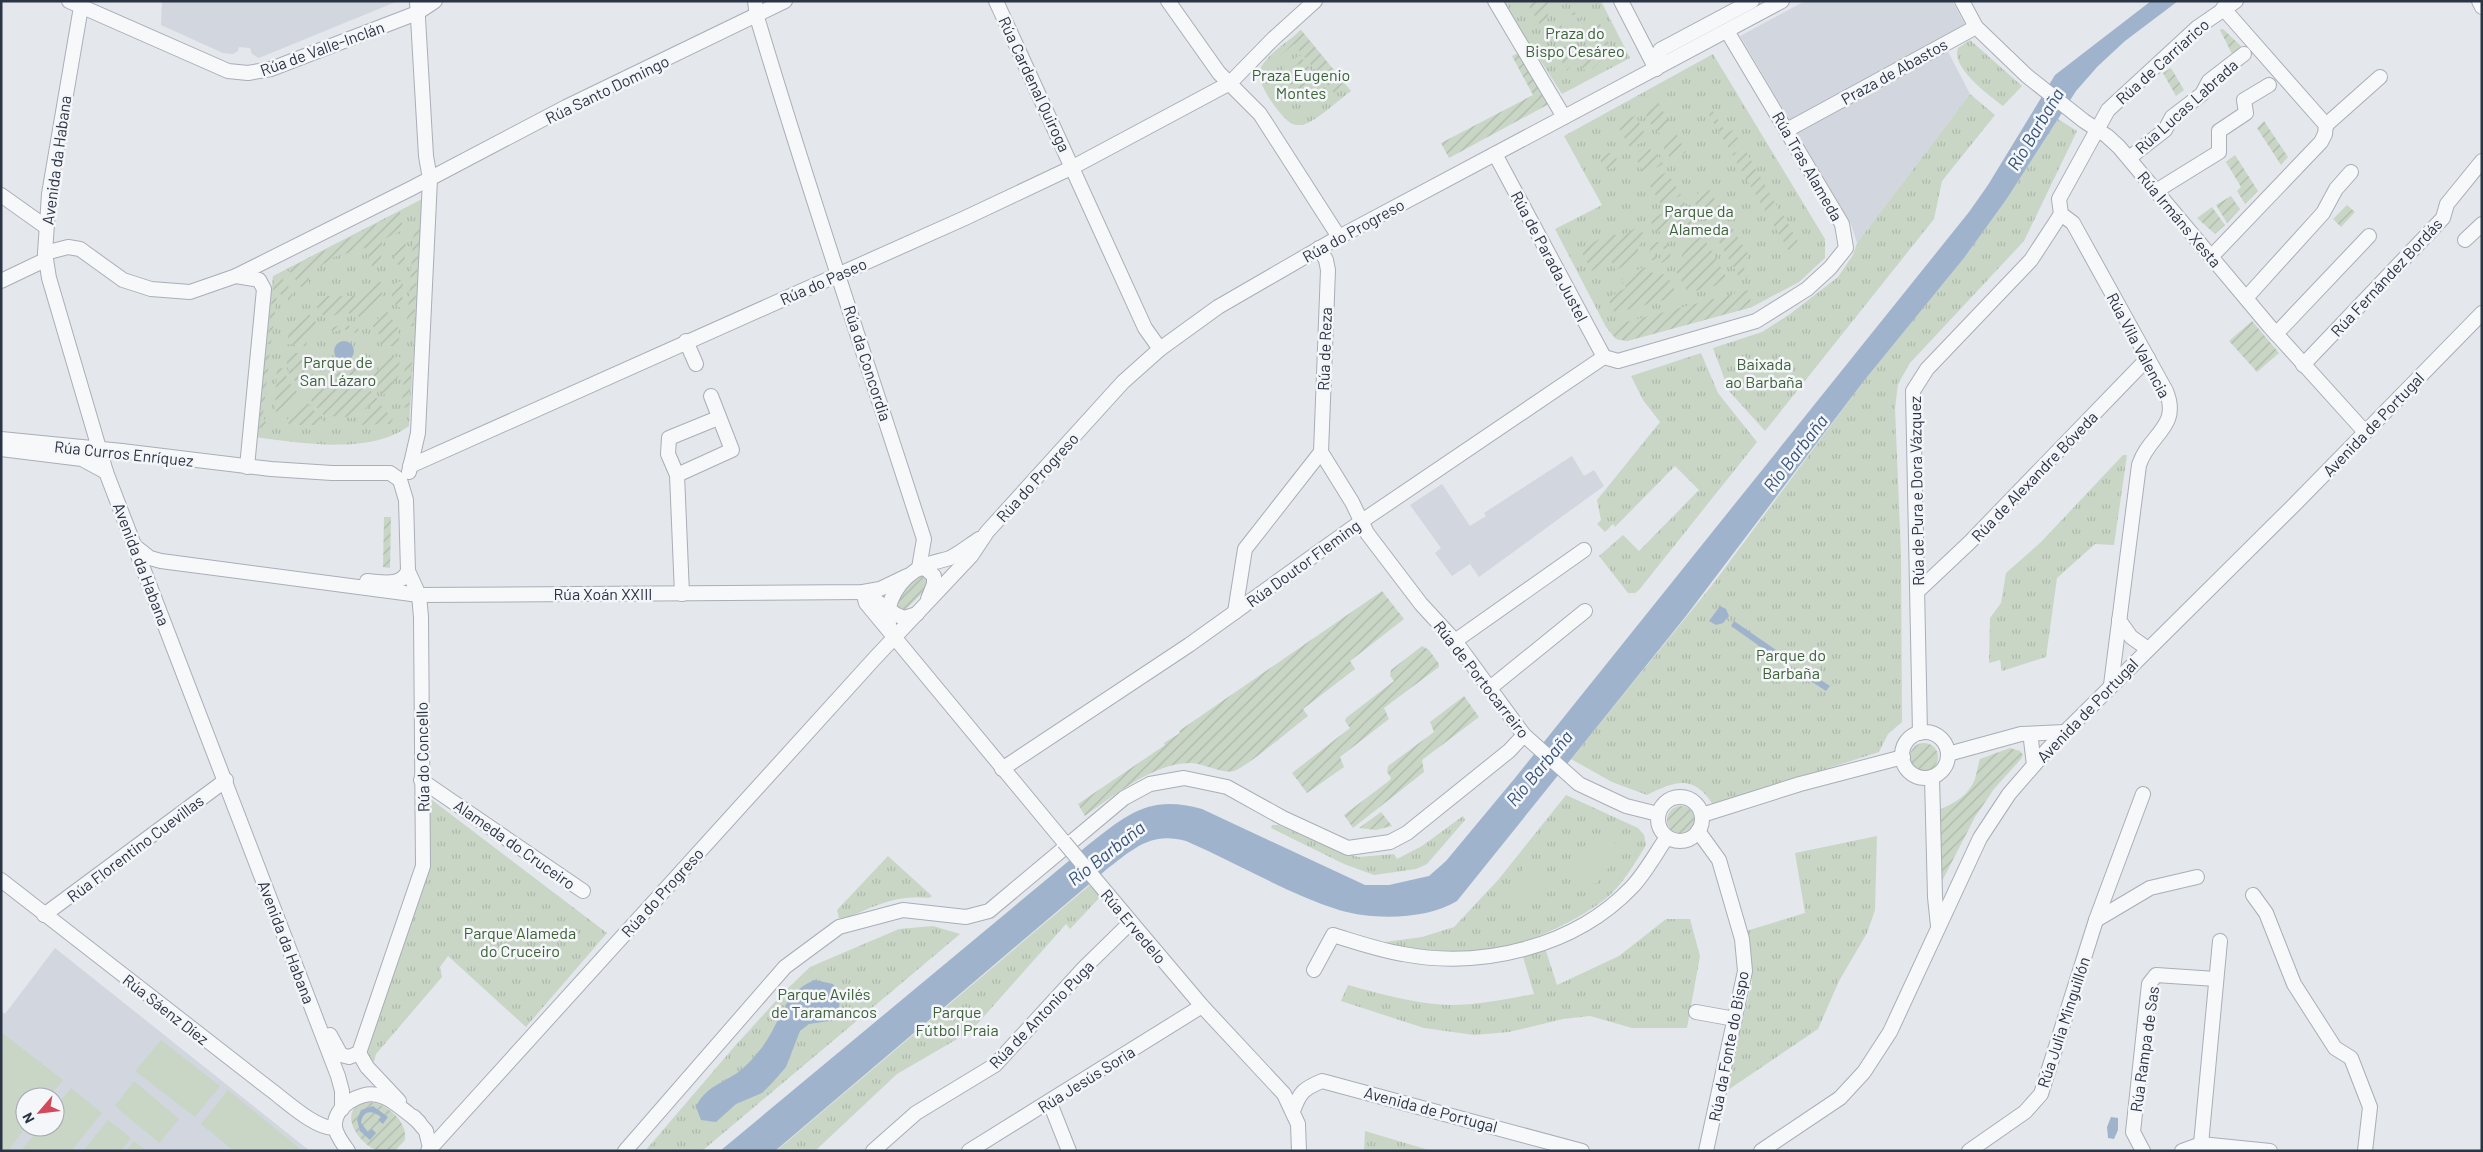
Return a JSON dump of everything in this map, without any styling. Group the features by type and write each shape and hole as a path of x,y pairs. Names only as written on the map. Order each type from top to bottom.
{"street":[{"name":"Rúa de Valle-Inclán","path":"77,3 228,71 248,73 270,69 435,1"},
{"name":"Rúa da Concordia","path":"755,1 757,17 801,164 839,274 924,539 919,568"},
{"name":"Rúa Santo Domingo","path":"430,179 566,107 757,17 785,1"},
{"name":"Rúa Cardenal Quiroga","path":"996,1 1146,328 1160,349"},
{"path":"1168,1 1219,73 1260,114 1339,237"},
{"name":"Rúa do Paseo","path":"410,466 1073,167 1230,83 1273,39 1315,1"},
{"path":"1495,1 1564,117"},
{"path":"1621,1 1656,69"},
{"path":"1656,69 1660,50 1752,1"},
{"path":"1962,1 1976,27"},
{"name":"Rúa de Carriarico","path":"2060,214 2059,199 2103,115 2198,27 2223,8 2236,1"},
{"path":"2479,1 2482,6"},
{"name":"Avenida da Habana","path":"77,3 58,132 46,227 45,256 98,450 338,1076 342,1090 342,1109"},
{"name":"Rúa do Progreso","path":"429,1150 893,633 921,610 971,556 983,537 1123,382 1160,349 1218,307 1339,237 1727,31 1775,3"},
{"path":"406,500 410,466 418,433 430,179 426,156 417,7"},
{"path":"2223,8 2326,125"},
{"name":"Rúa Irmáns Xesta","path":"1976,27 2027,76 2084,121 2107,136 2129,158 2276,334 2365,432"},
{"name":"Praza de Abastos","path":"1787,130 1976,27"},
{"name":"Rúa Tras Alameda","path":"1604,357 1618,361 1756,321 1807,289 1841,257 1846,248 1842,224 1727,31"},
{"name":"Rúa Lucas Labrada","path":"2129,158 2165,130 2172,117 2202,94 2209,81 2244,54"},
{"path":"2212,256 2321,142 2325,134 2326,125 2380,77"},
{"path":"2156,191 2219,152 2219,131 2246,113 2244,100 2269,85"},
{"name":"Rúa de Parada Justel","path":"1495,154 1604,357"},
{"name":"Rúa Fernández Bordás","path":"2303,365 2444,218 2447,204 2482,161"},
{"path":"2246,298 2324,213 2336,189 2351,172"},
{"path":"1,281 45,256 68,247 80,249 123,280 151,288 190,292 236,276 430,179"},
{"path":"1,195 46,227"},
{"name":"Rúa Vila Valencia","path":"2060,214 2073,223 2170,399 2170,416 2163,429 2147,446 2139,465 2111,685"},
{"name":"Rúa de Pura e Dora Vázquez","path":"1920,733 1914,391 1927,370 2027,265 2060,214"},
{"path":"2465,240 2482,224"},
{"path":"2276,334 2369,236"},
{"name":"Rúa de Reza","path":"1320,248 1326,260 1328,270 1321,452"},
{"path":"236,276 259,280 264,290 247,467"},
{"name":"Avenida de Portugal","path":"1761,1151 1840,1098 1864,1072 1890,1032 1988,824 2034,765 2129,667 2204,596 2482,313"},
{"path":"686,341 696,364"},
{"name":"Rúa Doutor Fleming","path":"1002,769 1235,612 1362,521 1604,357"},
{"name":"Rúa de Alexandre Bóveda","path":"1918,591 1970,542 2148,358"},
{"path":"677,475 732,450 711,396"},
{"path":"682,594 677,475 668,454 669,438 718,418"},
{"name":"Rúa Curros Enríquez","path":"1,440 247,467"},
{"path":"1,449 82,458 106,472"},
{"path":"1235,612 1245,550 1321,452 1362,521"},
{"name":"Rúa do Concello","path":"247,467 332,473 384,471 396,476 400,480 406,500 408,571 419,595 421,780 424,848 420,880 359,1053"},
{"name":"Rúa de Portocarreiro","path":"1362,521 1367,532 1420,604 1455,641 1524,735 1579,784 1626,806 1658,814"},
{"name":"Rúa do Progreso","path":"888,608 893,594 907,576 919,568 952,556 983,537"},
{"name":"Rúa Xoán XXIII","path":"135,546 150,558 161,561 419,595 863,592 880,589 907,576"},
{"path":"1455,641 1584,550"},
{"name":"Rúa do Progreso","path":"919,568 932,572 934,577 933,589 921,610"},
{"name":"Rúa Xoán XXIII","path":"344,586 362,581 399,582 406,577 408,571"},
{"path":"863,592 904,618 921,610"},
{"path":"863,592 866,603 893,633"},
{"path":"888,608 893,633"},
{"path":"1490,688 1585,611"},
{"path":"2118,620 2131,637 2148,649"},
{"name":"Rúa Ervedelo","path":"893,633 1002,769 1202,1006 1272,1080 1293,1111 1299,1134 1299,1151"},
{"path":"2116,640 2129,667"},
{"path":"1948,754 2026,737 2065,732"},
{"path":"1920,733 1933,734 1939,737 1947,747 1948,754 1944,768 1932,777 1919,777 1913,774 1908,769 1903,757 1907,742 1920,733"},
{"path":"625,1151 785,967 839,927 903,910 966,917 990,911 1124,798 1150,784 1184,778 1227,787 1283,818 1348,848 1390,842 1407,833 1508,751 1524,735"},
{"path":"2026,737 2048,749"},
{"path":"2026,737 2034,765"},
{"path":"1702,815 1800,784 1903,757"},
{"path":"1932,777 1935,897 1938,928"},
{"name":"Rúa Florentino Cuevillas","path":"44,915 226,780"},
{"name":"Alameda do Cruceiro","path":"421,780 583,891"},
{"name":"Rúa Julia Minguillón","path":"1969,1151 2025,1112 2041,1094 2096,920 2142,794"},
{"path":"1676,797 1692,800 1702,815 1698,831 1684,840 1667,837 1658,822 1658,814 1662,806 1676,797"},
{"name":"Rúa da Fonte do Bispo","path":"1698,831 1720,860 1742,939 1745,971 1706,1151"},
{"path":"1314,970 1333,935 1402,954 1458,959 1496,956 1554,938 1592,919 1623,896 1634,885 1667,837"},
{"path":"2096,920 2150,888 2197,877"},
{"name":"Rúa Sáenz Díez","path":"1,880 290,1104 324,1127 335,1128"},
{"path":"2253,895 2266,912 2294,984 2335,1048 2350,1058 2370,1107 2365,1151"},
{"path":"1935,897 1946,910"},
{"name":"Rúa de Antonio Puga","path":"873,1151 916,1113 995,1065 1084,968 1131,922"},
{"path":"2201,1144 2220,941"},
{"name":"Rúa Rampa de Sas","path":"2143,1151 2134,1132 2149,984 2156,975 2216,979"},
{"path":"303,985 341,1055 349,1056 359,1053 367,1067 426,1131 429,1150"},
{"name":"Rúa Jesús Soria","path":"970,1151 1050,1103 1202,1006"},
{"path":"1696,1012 1735,1020"},
{"name":"Avenida de Portugal","path":"1293,1111 1299,1094 1307,1087 1322,1081 1582,1151"},
{"path":"348,1151 335,1128 336,1120 342,1109 359,1096 377,1094 419,1122"},
{"path":"1050,1103 1069,1151"},
{"path":"2182,1151 2201,1144 2270,1151"}],"shaded area":[{"path":"162,1 398,1 259,58 252,54 250,48 239,47 238,51 233,54 223,53 161,25"},
{"path":"1805,1 1952,1 1967,28 1943,42 1970,94 1857,243 1851,224 1740,36"},
{"path":"1572,456 1584,476 1594,470 1604,486 1479,577 1470,564 1452,576 1435,553 1441,548 1410,505 1442,484 1470,526 1486,516 1484,513"},
{"path":"55,948 310,1151 1,1151 1,1011 5,1014"}],"green space":[{"name":"Praza do Bispo Cesáreo","path":"1502,1 1601,1 1630,58 1562,94"},
{"path":"1531,1 1544,1 1553,5 1548,13 1547,24 1542,28 1527,3"},
{"path":"1570,11 1580,14 1585,23 1582,33 1573,38 1563,35 1558,26 1561,16","holes":["1566,15 1574,15 1580,19 1581,27 1576,33 1569,34 1562,29 1561,22"]},
{"path":"1599,21 1610,47 1590,41 1595,31 1595,24"},
{"path":"2223,29 2241,46 2232,54 2220,30"},
{"name":"Praza Eugenio Montes","path":"1301,30 1351,91 1321,115 1303,125 1296,125 1292,124 1282,115 1270,99 1259,75 1260,69 1268,58"},
{"path":"1301,30 1346,85 1334,93 1294,44 1265,69 1261,68 1279,48 1282,48"},
{"path":"1970,40 2022,86 2003,106 1973,80 1960,64 1957,56 1958,48"},
{"path":"1559,45 1575,50 1573,62 1567,71 1555,49"},
{"path":"1521,52 1548,102 1547,105 1449,158 1441,143 1533,95 1512,56"},
{"path":"1586,52 1603,58 1593,69 1582,70"},
{"name":"Parque da Alameda","path":"1713,54 1825,239 1825,258 1799,282 1752,307 1627,341 1616,339 1606,327 1555,229 1602,205 1564,136"},
{"path":"1299,55 1326,89 1304,106 1300,102 1317,88 1298,64 1281,78 1278,73"},
{"path":"2171,68 2184,90 2176,96 2163,73"},
{"path":"1298,72 1310,87 1299,95 1288,81"},
{"name":"Baixada ao Barbaña","path":"1970,94 1995,115 1942,181 1934,219 1765,431 1729,391 1713,348 1762,332 1790,314 1838,277 1853,255 1857,243"},
{"path":"1657,100 1671,126 1659,133 1657,130 1655,131 1644,112 1646,110 1644,107"},
{"path":"1712,110 1726,133 1733,130 1740,142 1729,149 1708,113"},
{"path":"1631,115 1632,117 1636,116 1646,136 1644,138 1645,141 1632,147 1629,146 1617,124"},
{"name":"Parque do Barbaña","path":"2058,119 2077,131 2024,241 1910,363 1898,384 1895,408 1901,554 1902,722 1888,734 1879,752 1713,805 1699,788 1691,785 1683,783 1666,786 1647,795 1612,782 1571,759 1713,584 1863,382 1964,258 2006,200"},
{"path":"2264,121 2288,157 2281,165 2257,128"},
{"path":"1676,133 1686,152 1670,158 1662,145 1665,143 1663,140"},
{"path":"1650,148 1651,151 1655,149 1663,164 1647,173 1643,172 1636,158 1637,154"},
{"path":"1744,148 1778,208 1767,214 1732,154"},
{"path":"1606,153 1612,153 1617,158 1615,167 1606,169 1601,164 1601,158"},
{"path":"2235,155 2258,191 2245,204 2237,191 2241,187 2226,162"},
{"path":"1667,172 1681,195 1662,206 1649,184 1651,180"},
{"path":"1707,186 1723,213 1706,222 1692,198 1703,190 1702,187"},
{"path":"2231,196 2240,209 2227,223 2216,205"},
{"name":"Parque de San Lázaro","path":"424,198 409,426 393,435 375,441 355,444 313,444 255,437 273,276"},
{"path":"1684,202 1698,227 1676,238 1668,232 1656,231 1651,222 1652,219"},
{"path":"2347,205 2355,212 2341,227 2333,219"},
{"path":"2212,207 2225,225 2215,234 2197,218"},
{"path":"400,212 403,230 382,240 381,261 373,268 365,248 334,257 309,274 309,286 301,287 288,269"},
{"path":"1782,213 1800,245 1789,251 1771,220"},
{"path":"1730,224 1748,254 1744,268 1748,277 1741,280 1714,233"},
{"path":"420,226 414,326 407,326 414,230"},
{"path":"1636,228 1640,228 1645,237 1638,247 1638,258 1616,270 1611,261 1592,271 1580,249 1612,233 1619,237"},
{"path":"1703,236 1729,282 1688,293 1675,269 1683,256 1682,247"},
{"path":"406,239 404,269 394,262 394,247"},
{"path":"1657,242 1664,242 1671,250 1670,257 1662,263 1653,261 1649,254 1651,246","holes":["1660,246 1667,251 1665,257 1661,259 1653,253 1656,247"]},
{"path":"1643,267 1656,275 1666,274 1678,296 1615,313 1607,298 1626,288 1621,279"},
{"path":"282,278 292,292 289,303 286,295 277,294 271,344 267,344 274,280"},
{"path":"373,278 382,283 382,302 366,319 345,312 325,318 314,304 317,296 363,296 372,287"},
{"path":"403,280 402,309 392,302 392,285"},
{"path":"1748,290 1752,307 1627,341 1616,339 1608,330 1622,323"},
{"path":"305,309 318,325 309,335 306,346 286,344 292,323"},
{"path":"386,310 398,328 400,346 382,346 378,332 372,325"},
{"path":"2252,321 2279,353 2257,372 2229,341"},
{"path":"344,324 359,329 356,333 344,329 333,332 330,328"},
{"path":"266,350 270,351 263,416 267,425 257,429"},
{"path":"285,353 304,353 309,369 314,376 302,390 289,373"},
{"path":"1701,353 1718,393 1757,442 1639,590 1635,593 1628,593 1599,556 1623,535 1639,551 1699,490 1675,466 1615,527 1613,524 1605,532 1597,524 1601,520 1597,500 1660,422 1643,400 1631,376"},
{"path":"382,357 400,357 398,377 384,395 371,379 380,367"},
{"path":"405,361 412,361 409,408 402,407"},
{"path":"277,367 282,368 291,385 298,393 281,413 275,411"},
{"path":"332,369 342,373 356,369 359,374 348,378 340,378 329,373"},
{"path":"321,383 337,390 354,388 365,384 378,400 350,419 350,417 327,416 327,419 308,397"},
{"path":"305,400 323,421 323,425 289,425 287,420"},
{"path":"380,404 393,419 390,424 355,425 354,421"},
{"path":"2123,455 2127,455 2114,545 2095,544 2057,578 2046,657 2002,671 2000,660 1989,663 1990,618 2001,603 2006,573 2041,542"},
{"path":"384,517 391,517 390,568 383,567"},
{"path":"920,574 928,577 929,586 905,610 899,609 896,605 897,595"},
{"path":"1382,591 1404,619 1350,661 1355,669 1303,709 1308,716 1259,755 1240,768 1229,772 1189,763 1162,768 1134,782 1085,816 1078,804 1165,745 1164,743 1180,733 1179,731"},
{"path":"1422,646 1429,650 1439,664 1439,667 1384,708 1389,719 1340,757 1344,767 1307,793 1292,773 1350,728 1345,721 1346,718 1394,681 1390,676 1391,670"},
{"path":"1464,696 1479,717 1422,760 1424,772 1353,828 1344,815 1390,780 1391,778 1387,772 1388,766 1434,732 1430,722"},
{"path":"1924,743 1934,747 1938,757 1934,767 1924,771 1914,767 1910,757 1914,747"},
{"path":"2010,748 2020,751 2023,755 2021,759 1994,789 1975,817 1941,883 1939,810 1956,802 1969,790 1975,779 1980,759"},
{"path":"1566,795 1638,828 1644,835 1646,845 1642,852 1622,882 1604,900 1562,926 1531,939 1498,949 1458,954 1383,947 1385,942 1422,937 1454,927 1498,880"},
{"name":"Parque Alameda do Cruceiro","path":"428,797 607,933 526,1027 448,956 440,967 442,977 376,1054 374,1062 365,1054 410,924"},
{"path":"1681,806 1691,810 1695,820 1691,830 1681,834 1671,830 1667,820 1671,810"},
{"path":"1381,812 1392,826 1376,830 1359,828"},
{"path":"1463,816 1465,820 1427,864 1416,869 1374,875 1344,864 1271,828 1272,825 1278,825 1343,853 1359,857 1394,854 1397,859 1422,846"},
{"path":"1603,835 1607,835 1622,850 1597,883 1592,884 1577,872 1576,868"},
{"path":"1877,836 1875,910 1867,933 1839,981 1818,1029 1725,1092 1752,982 1746,931 1805,913 1795,853"},
{"path":"888,856 932,896 929,898 896,899 845,919 839,918 837,910"},
{"path":"1531,859 1535,859 1550,874 1525,907 1520,908 1505,896 1505,892"},
{"name":"Parque Fútbol Praia","path":"1091,884 1102,895 1070,929 1066,924 971,1031 897,1074 815,1151 776,1151"},
{"path":"1666,919 1690,919 1700,956 1687,1028 1632,1028 1590,1016 1563,1019 1509,1032 1474,1035 1424,1028 1341,1001 1348,985 1411,1001 1450,1005 1482,1003 1534,994 1523,957 1545,948 1557,985 1619,956"},
{"name":"Parque Avilés de Taramancos","path":"933,926 960,934 702,1151 645,1151 734,1047 784,992 810,967 899,929"},
{"path":"1,1032 63,1080 57,1087 15,1087 15,1137 18,1137 8,1151 1,1151"},
{"path":"161,1040 220,1086 195,1117 135,1071"},
{"path":"134,1081 179,1119 159,1143 115,1106"},
{"path":"71,1088 102,1113 71,1151 21,1151 32,1137 65,1137 65,1096"},
{"path":"228,1090 300,1149 299,1151 234,1151 201,1124"},
{"path":"369,1102 383,1106 400,1120 405,1133 405,1140 395,1151 379,1151 364,1142 357,1134 351,1118 353,1111 359,1105"},
{"path":"108,1120 131,1138 121,1151 83,1151"},
{"path":"1365,1131 1432,1151 1364,1151"},
{"path":"134,1141 147,1151 126,1151"}],"water":[{"name":"Río Barbaña","path":"2151,1 2178,1 2125,41 2098,66 2076,91 2006,200 1964,258 1863,382 1686,616 1457,901 1431,912 1415,915 1383,917 1352,913 1300,895 1186,841 1163,838 1152,840 1134,849 1107,869 775,1151 720,1151 1088,845 1115,824 1140,810 1168,804 1202,809 1365,885 1389,885 1429,876 1446,861 1515,778 1969,212 1988,185 2055,75"},
{"path":"344,341 351,344 354,351 351,358 344,361 337,358 334,351 337,344"},
{"path":"1720,606 1726,609 1729,616 1723,623 1716,625 1709,621"},
{"path":"1734,621 1779,652 1775,657 1731,626"},
{"path":"1810,673 1830,686 1826,691 1806,678"},
{"path":"815,980 833,984 840,994 839,1011 829,1021 809,1024 800,1031 786,1067 762,1093 736,1104 716,1122 701,1120 696,1107 699,1101 708,1091 749,1063 766,1042 788,1001 804,986"},
{"path":"373,1106 388,1117 383,1124 378,1120 381,1117 374,1113 368,1112 364,1116 361,1123 368,1132 372,1129 376,1133 370,1140 360,1131 357,1120 361,1110"},
{"path":"2111,1117 2118,1118 2118,1130 2114,1139 2108,1138 2107,1127"}]}
